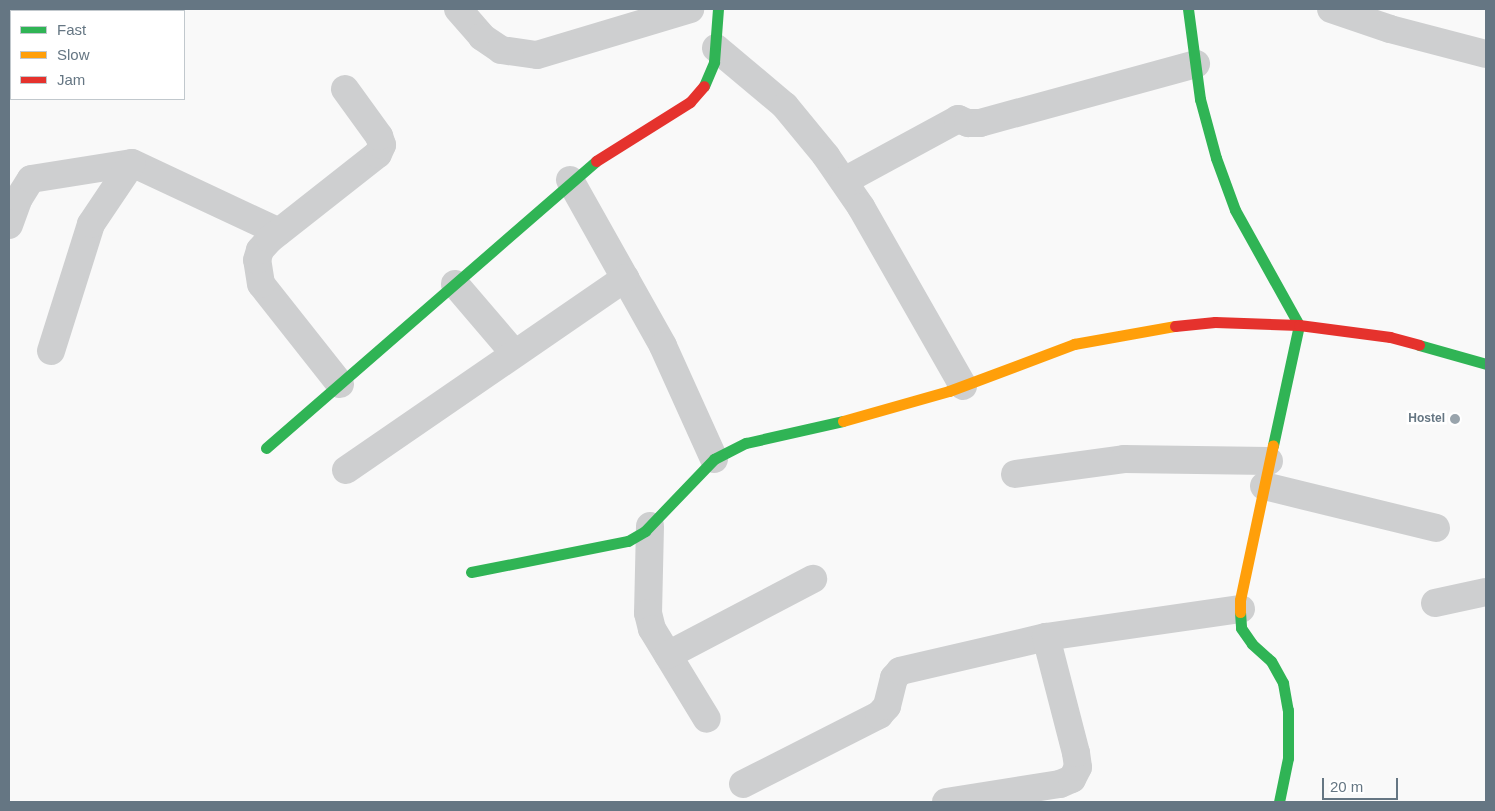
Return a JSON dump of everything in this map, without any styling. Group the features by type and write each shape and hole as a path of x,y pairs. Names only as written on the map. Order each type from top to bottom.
{"street":[{"path":"458,9 482,37 501,50 538,55 690,9"},
{"path":"266,448 455,284 570,180 608,151 690,102 705,85 716,48 718,9"},
{"path":"1188,9 1200,99 1235,210 1299,325 1240,609 1242,628 1252,644 1271,661 1283,683 1288,710 1288,758 1279,802"},
{"path":"1331,9 1390,29 1486,54"},
{"path":"716,48 784,106 844,181 861,207 963,386"},
{"path":"844,181 958,119 968,123 980,123 1196,64"},
{"path":"340,384 261,284 257,272 260,250 279,232 378,154 382,145 345,88"},
{"path":"9,225 19,198 31,179 132,163 279,232"},
{"path":"50,351 91,224 132,163"},
{"path":"570,180 663,346 714,458"},
{"path":"346,470 625,278"},
{"path":"455,284 514,353"},
{"path":"471,572 628,541 650,526 714,458 746,443 827,425 963,386 1074,344 1140,330 1216,322 1299,325 1390,337 1486,364"},
{"path":"1016,474 1124,459 1267,473 1436,528"},
{"path":"650,526 648,613 652,628 707,720"},
{"path":"668,655 813,579"},
{"path":"1435,603 1486,592"},
{"path":"743,784 879,715 887,706 894,678 900,671 1046,637 1240,609"},
{"path":"946,802 1060,784 1072,779 1078,767 1076,753 1046,637"}],"traffic: fast":[{"path":"704,86 714,62 718,9"},
{"path":"1188,9 1200,99 1216,158 1235,210 1299,325 1273,445"},
{"path":"266,448 596,161"},
{"path":"1419,345 1486,364"},
{"path":"471,572 628,541 645,531 714,459 746,443 843,421"},
{"path":"1240,612 1241,628 1252,644 1271,661 1283,683 1288,710 1288,758 1279,802"}],"traffic: slow":[{"path":"843,421 949,391 1074,344 1175,326"},
{"path":"1240,612 1240,600 1273,445"}],"traffic: jam":[{"path":"596,161 690,102 704,86"},
{"path":"1175,326 1215,322 1299,325 1390,337 1419,345"}],"place":[{"name":"Hostel","path":"1455,419"}]}
